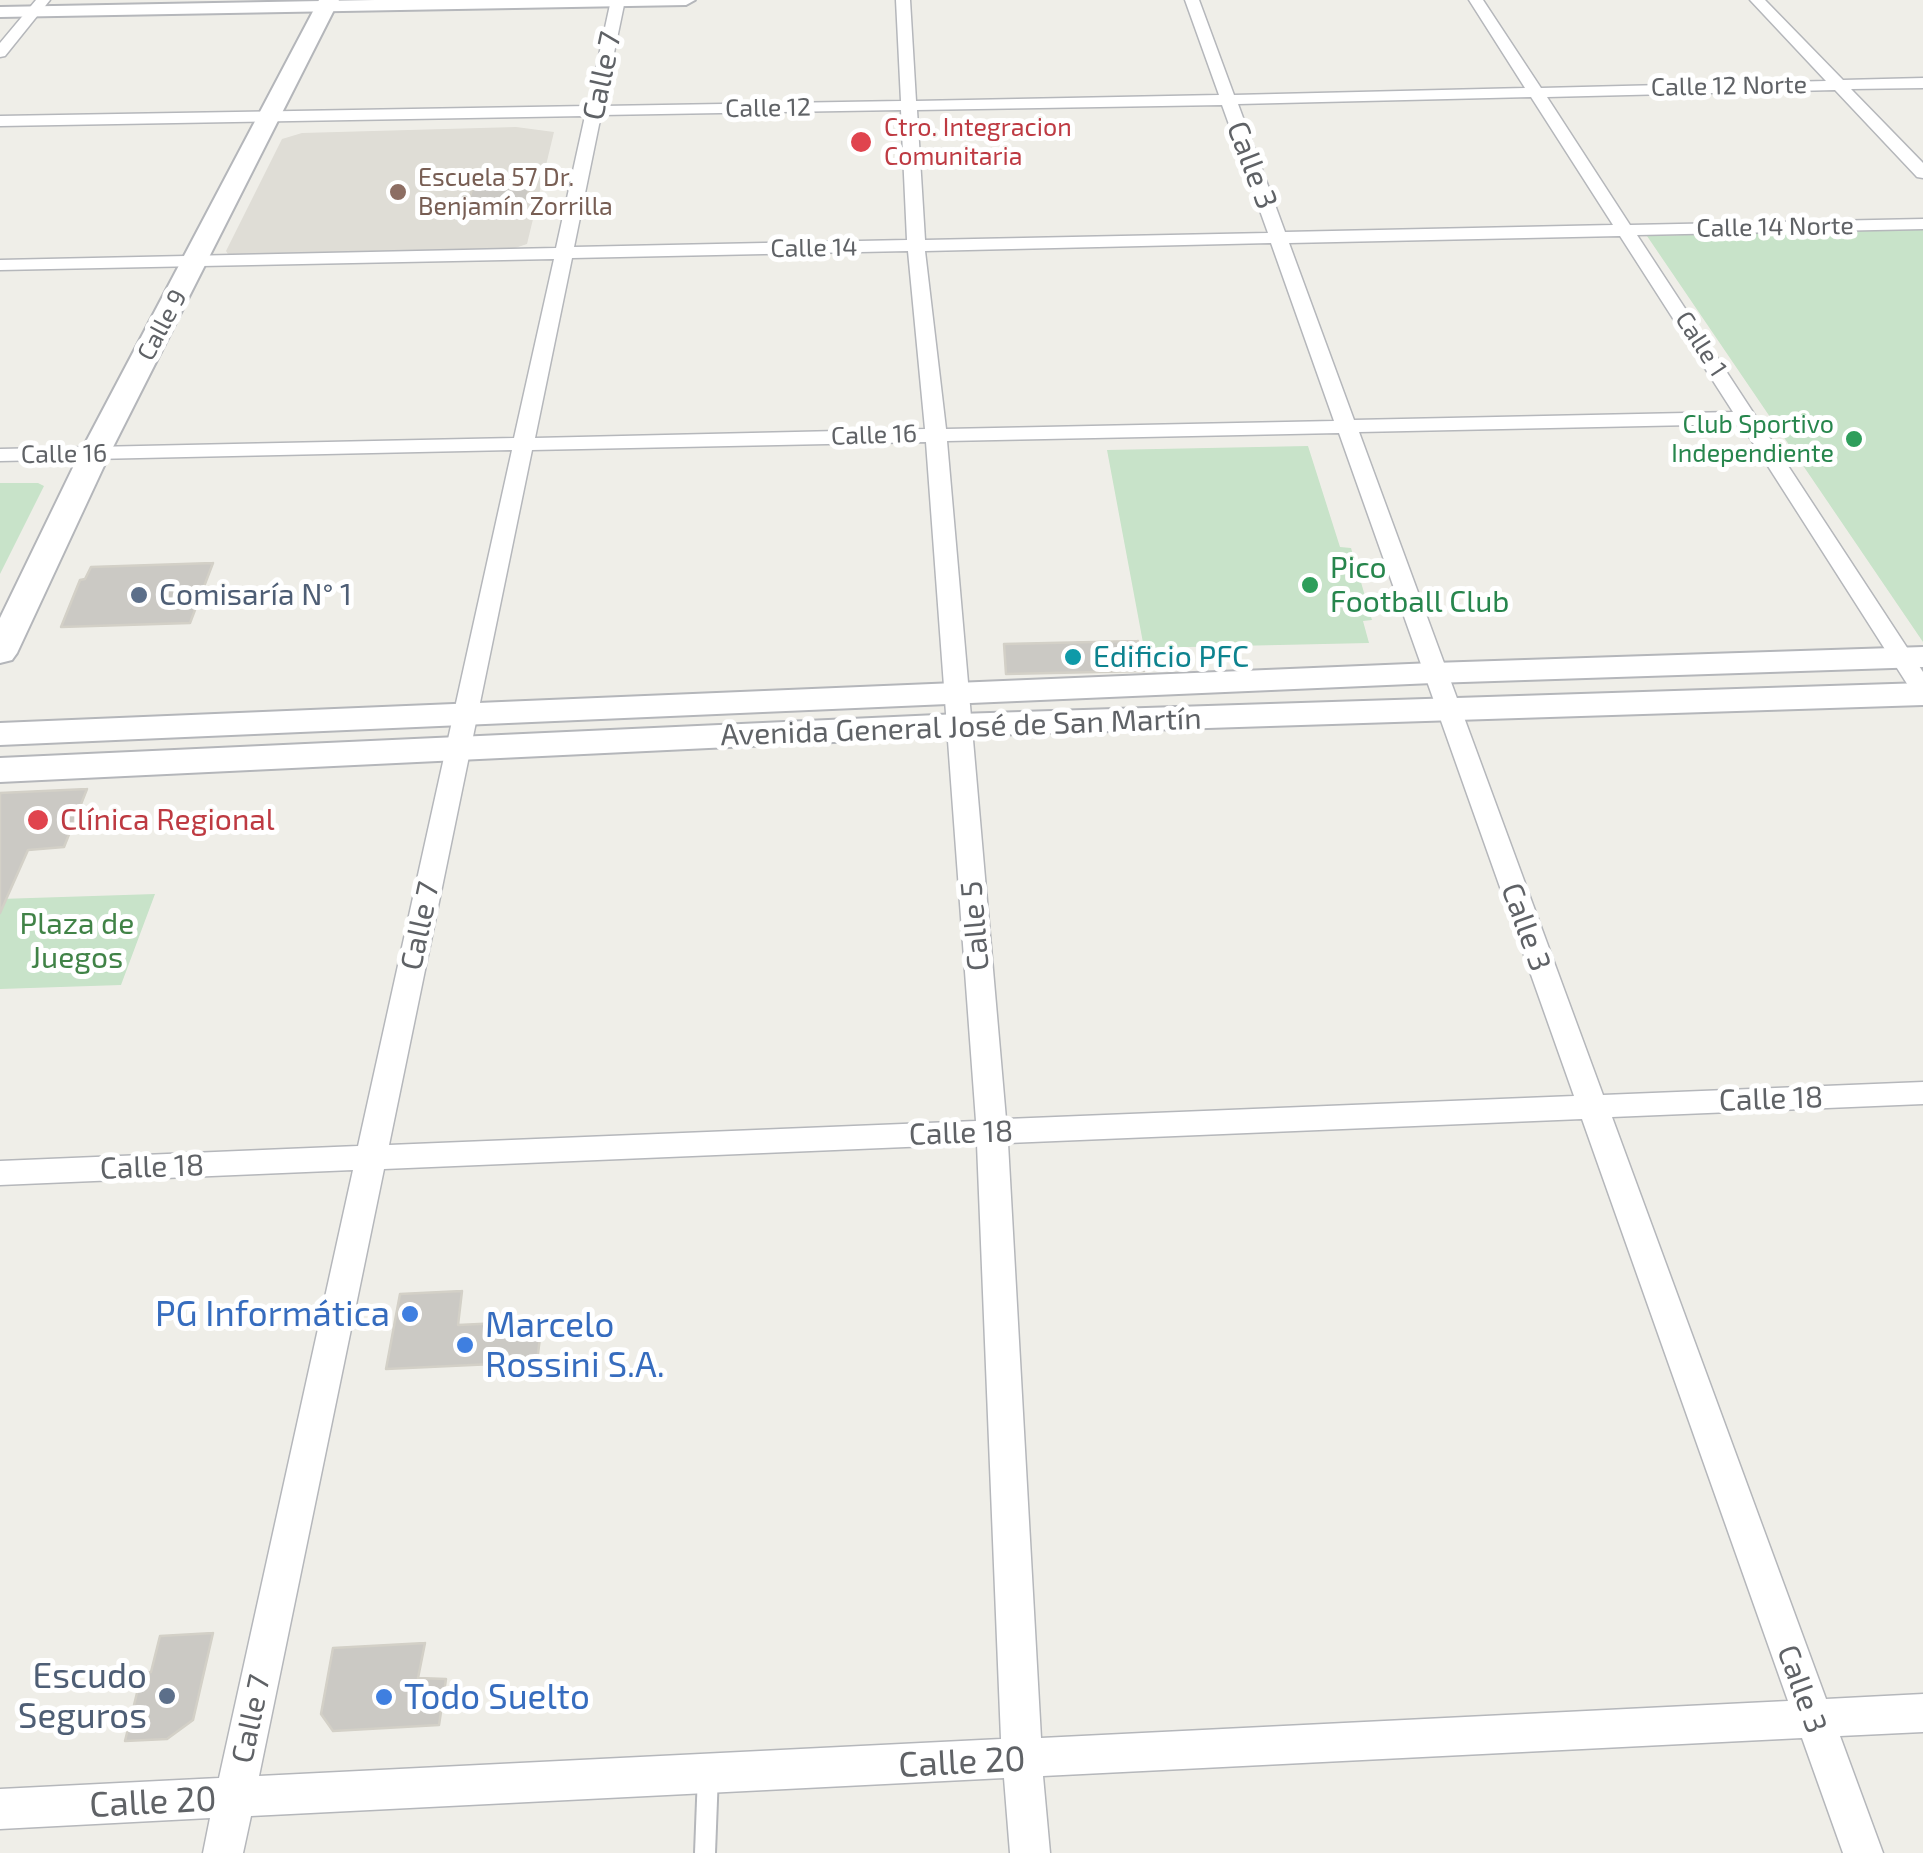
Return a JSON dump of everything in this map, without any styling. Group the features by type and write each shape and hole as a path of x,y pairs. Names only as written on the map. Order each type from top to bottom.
{"main road":[{"name":"Calle 9","path":"0,653 95,453 328,3"},
{"name":"Avenida General José de San Martín","path":"0,770 457,749 1433,672 1912,658"},
{"name":"Avenida General José de San Martín","path":"0,734 464,712 1446,710 1923,692"}],"street":[{"path":"0,12 38,6 686,0"},
{"name":"Calle 5","path":"902,0 916,246 936,433 992,1132 1030,1853"},
{"name":"Calle 3","path":"1192,0 1863,1853"},
{"name":"Calle 1","path":"1476,0 1748,418 1912,658 1923,692"},
{"path":"1757,0 1923,173"},
{"name":"Calle 7","path":"222,1853 618,1"},
{"path":"0,54 38,6"},
{"name":"Calle 12 Norte","path":"1535,90 1923,82"},
{"name":"Calle 12","path":"0,121 1227,100 1535,90"},
{"name":"Calle 14 Norte","path":"1627,230 1923,224"},
{"name":"Calle 14","path":"0,265 1627,230"},
{"name":"Calle 16","path":"0,455 1748,418"},
{"name":"Calle 18","path":"0,1173 1923,1093"},
{"name":"Calle 20","path":"0,1809 1923,1713"}],"lane":[{"path":"705,1853 708,1774"}],"shaded area":[{"name":"Escuela 57 Dr. Benjamín Zorrilla","path":"516,127 554,132 527,244 512,249 230,257 226,251 282,139 302,133"}],"green space":[{"name":"Club Sportivo Independiente","path":"1923,229 1923,642 1647,236"},
{"path":"1308,446 1340,547 1351,548 1372,620 1363,621 1369,643 1144,648 1107,450"},
{"path":"0,483 44,486 0,574"},
{"name":"Plaza de Juegos","path":"155,894 121,985 0,989 0,899"}],"building":[{"path":"532,179 522,216 463,218 475,180"},
{"path":"213,563 190,623 61,627 80,580 85,579 91,567"},
{"name":"Edificio PFC","path":"1138,641 1144,671 1006,674 1004,644"},
{"name":"Clínica Regional","path":"87,789 64,847 28,850 0,913 0,793"},
{"name":"Marcelo Rossini S.A.","path":"462,1291 458,1325 542,1321 537,1362 386,1369 400,1294"},
{"name":"Escudo Seguros","path":"213,1633 193,1720 167,1739 125,1741 142,1673 151,1672 160,1636"},
{"name":"Todo Suelto","path":"425,1643 418,1678 446,1679 439,1725 333,1731 321,1714 333,1648"}],"place":[{"name":"Ctro. Integracion Comunitaria","path":"861,142"},
{"name":"Escuela 57 Dr. Benjamín Zorrilla","path":"398,192"},
{"name":"Club Sportivo Independiente","path":"1854,439"},
{"name":"Pico Football Club","path":"1310,585"},
{"name":"Comisaría N° 1","path":"139,595"},
{"name":"Edificio PFC","path":"1073,657"},
{"name":"Clínica Regional","path":"38,820"},
{"name":"PG Informática","path":"410,1314"},
{"name":"Marcelo Rossini S.A.","path":"465,1345"},
{"name":"Escudo Seguros","path":"167,1696"},
{"name":"Todo Suelto","path":"384,1697"}]}
